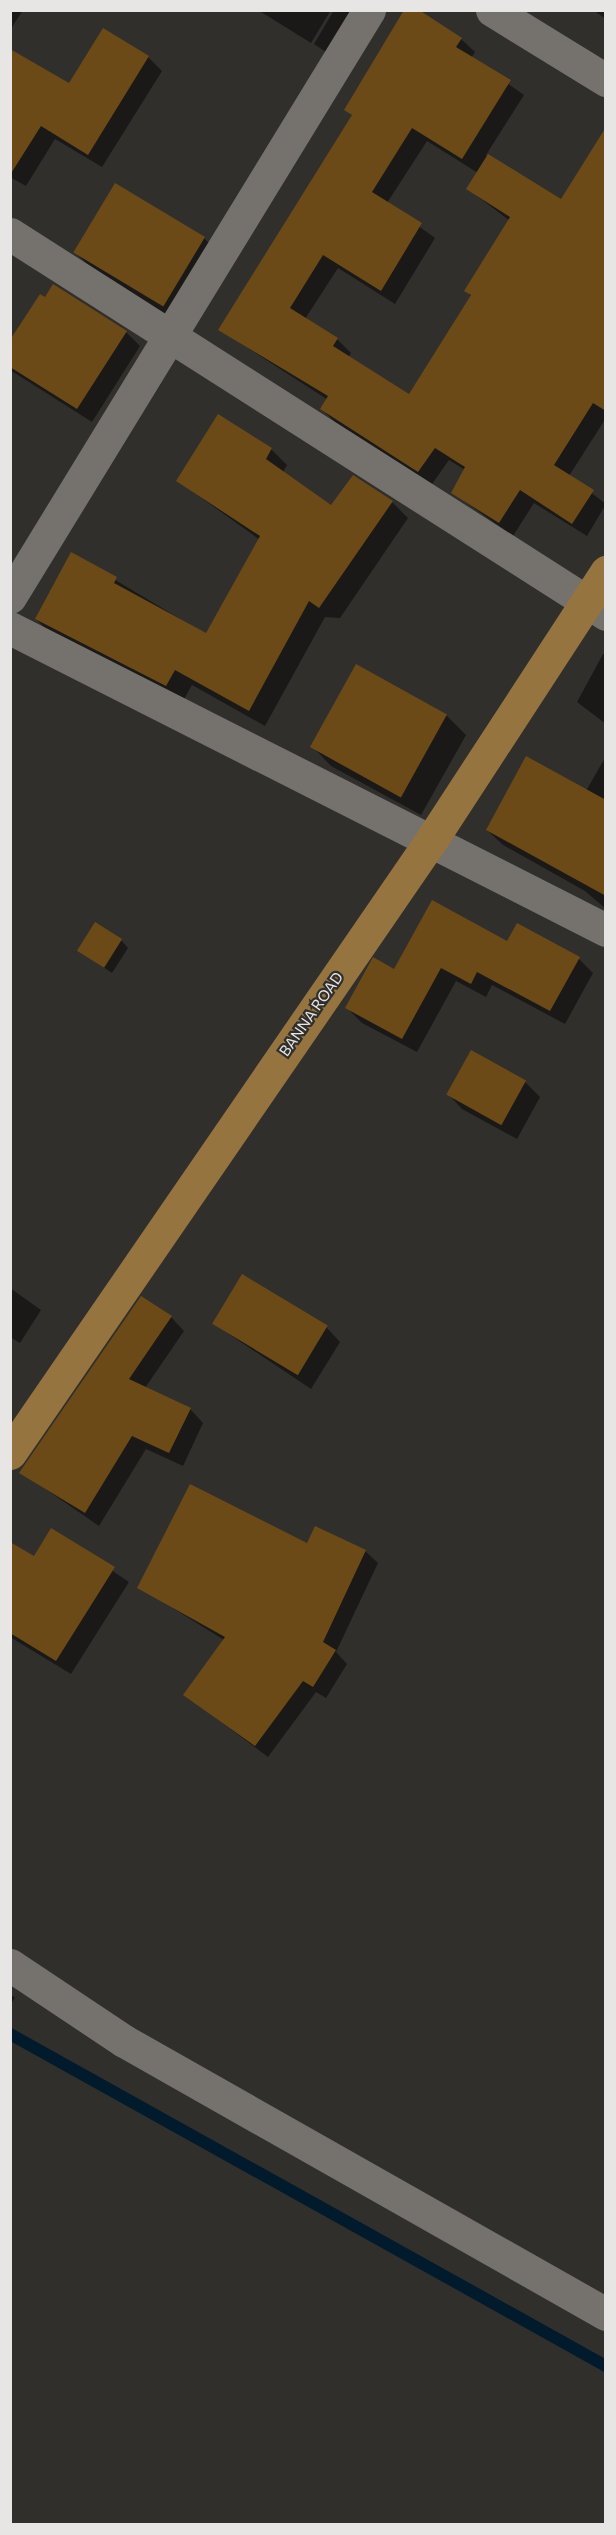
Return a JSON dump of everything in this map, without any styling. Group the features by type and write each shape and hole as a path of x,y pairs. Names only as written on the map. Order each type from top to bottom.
{"main road":[{"name":"BANNA ROAD","path":"10,1453 432,840 595,609 606,572"}],"street":[{"path":"10,597 170,339 369,10"},
{"path":"492,10 606,80"},
{"path":"10,234 170,339 595,609"},
{"path":"10,628 606,930"},
{"path":"10,1965 124,2041 606,2314"}],"building":[{"path":"404,10 419,10 462,38 456,47 511,80 462,159 412,128 372,192 422,223 381,291 323,255 290,308 338,338 333,346 409,394 471,295 464,291 510,217 466,189 488,154 561,199 606,127 606,411 593,403 554,465 594,490 572,524 520,490 499,523 451,493 465,467 435,448 418,472 320,409 328,396 218,330 352,115 344,110"},
{"path":"103,28 149,56 88,155 41,126 10,175 10,49 69,83"},
{"path":"115,183 205,237 163,307 73,252"},
{"path":"53,284 127,331 77,409 10,367 10,340 40,294 45,297"},
{"path":"218,414 272,448 266,459 331,505 353,475 393,501 319,608 309,601 249,711 175,670 166,686 35,619 71,552 117,577 114,583 206,633 260,536 176,481"},
{"path":"356,664 447,714 401,798 310,747"},
{"path":"526,756 606,800 606,896 486,830"},
{"path":"432,900 507,941 517,923 580,957 550,1011 477,972 471,984 441,968 402,1039 345,1008 373,957 394,969"},
{"path":"95,922 122,939 104,968 77,951"},
{"path":"471,1050 526,1081 501,1125 446,1095"},
{"path":"242,1274 328,1326 298,1375 212,1324"},
{"path":"141,1296 172,1316 129,1379 191,1408 169,1453 132,1436 85,1513 19,1473"},
{"path":"190,1484 307,1543 315,1526 366,1550 323,1642 336,1650 313,1687 303,1681 255,1746 183,1695 225,1637 137,1588"},
{"path":"51,1528 115,1567 56,1661 10,1633 10,1542 34,1556"}],"waterway":[{"path":"10,2034 606,2366"}]}
